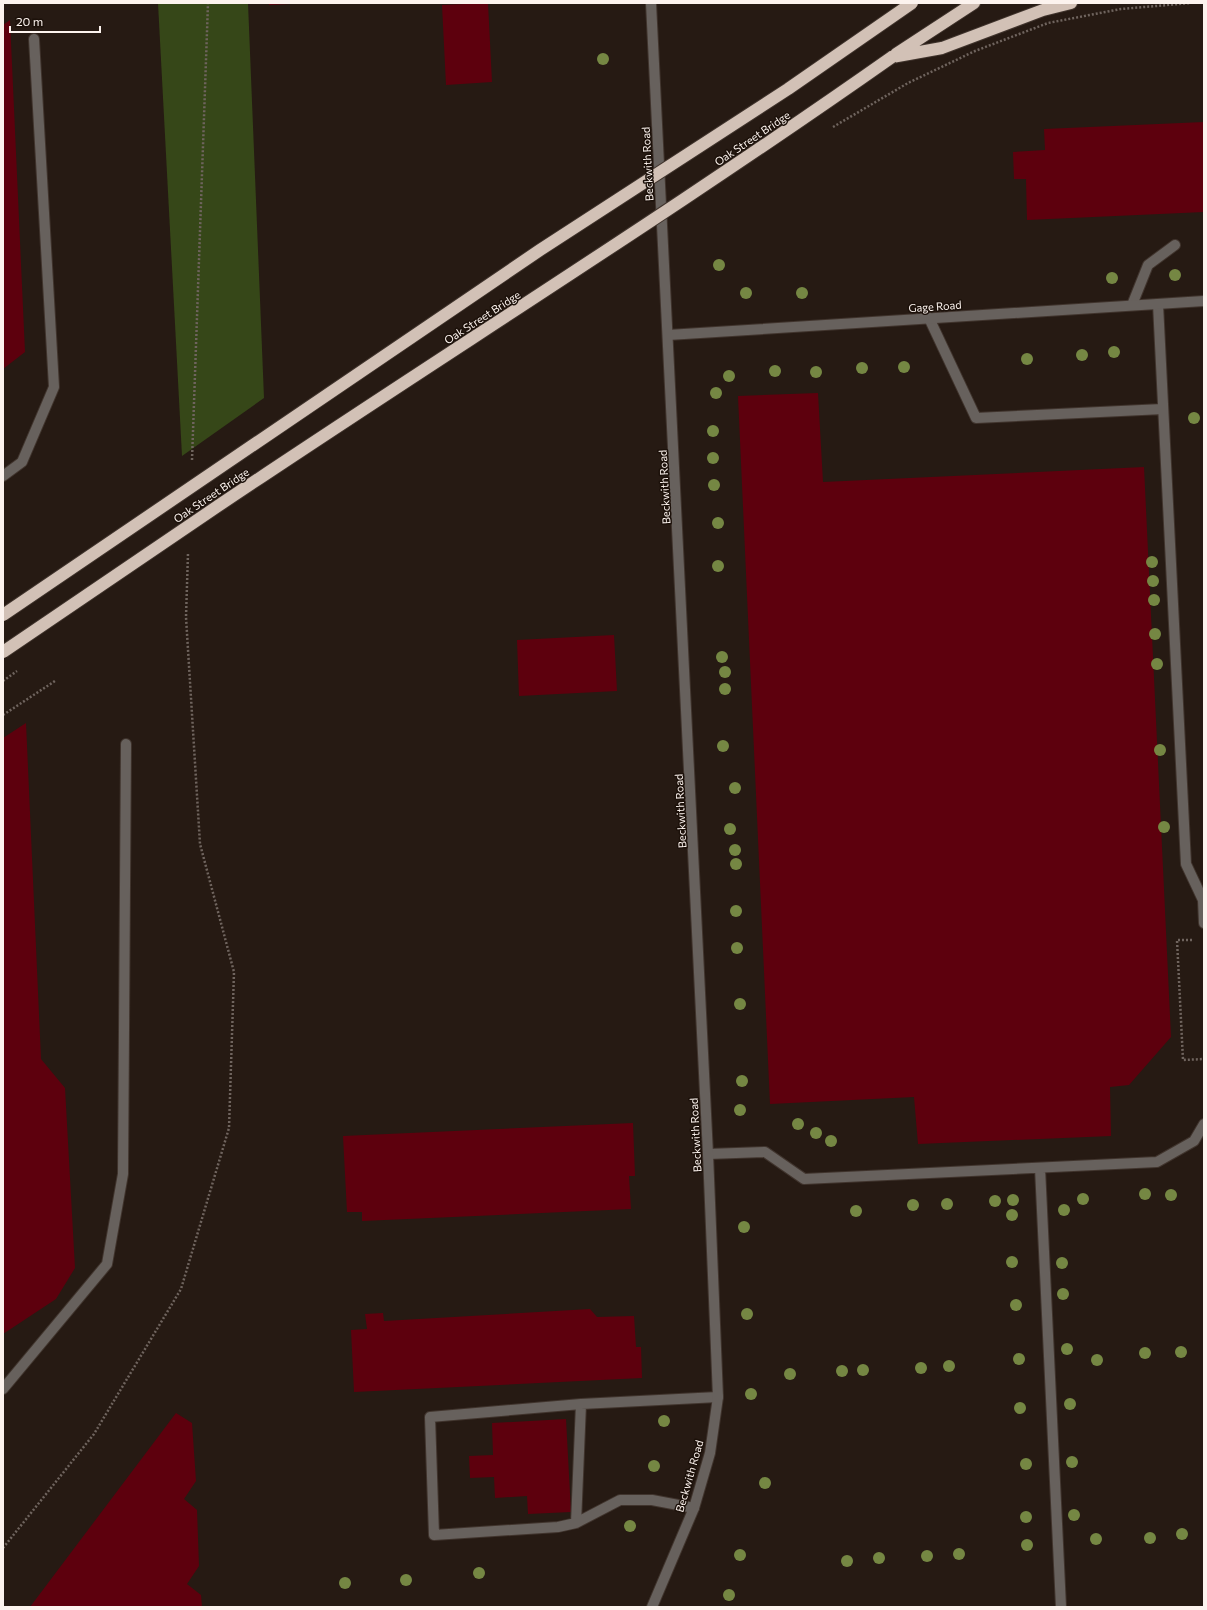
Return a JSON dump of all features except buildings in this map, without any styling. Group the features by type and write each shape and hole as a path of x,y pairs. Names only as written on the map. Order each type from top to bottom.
{"highway":[{"name":"Oak Street Bridge","path":"3,615 527,259 788,89 912,3"},
{"name":"Oak Street Bridge","path":"3,652 212,510 558,283 807,117 892,57 974,3"},
{"path":"892,57 942,48 1043,10 1071,3"}],"street":[{"name":"Beckwith Road","path":"651,3 708,1154 718,1397 710,1454 694,1508 652,1607"},
{"path":"3,476 22,462 54,388 34,39"},
{"path":"1132,305 1148,265 1175,245"},
{"name":"Gage Road","path":"668,335 1204,301"},
{"path":"1158,304 1186,864 1204,900 1204,923"},
{"path":"929,318 976,418 1163,409"},
{"path":"3,1389 107,1264 124,1174 126,744"},
{"path":"708,1154 765,1152 804,1179 1157,1162 1194,1141 1204,1124"},
{"path":"1040,1168 1061,1607"},
{"path":"694,1508 652,1500 620,1500 576,1523 558,1527 434,1535 430,1417 581,1404 718,1397"},
{"path":"576,1523 581,1404"}],"path":[{"path":"191,468 208,3"},
{"path":"832,127 908,83 975,51 1048,23 1121,9 1191,3"},
{"path":"3,1548 94,1434 181,1289 229,1128 234,972 200,844 186,617 188,546"},
{"path":"187,556 193,551"},
{"path":"3,681 23,668"},
{"path":"3,715 55,681"},
{"path":"1177,940 1183,1060 1204,1059"}],"green space":[{"path":"158,3 248,3 264,398 182,456"}]}
